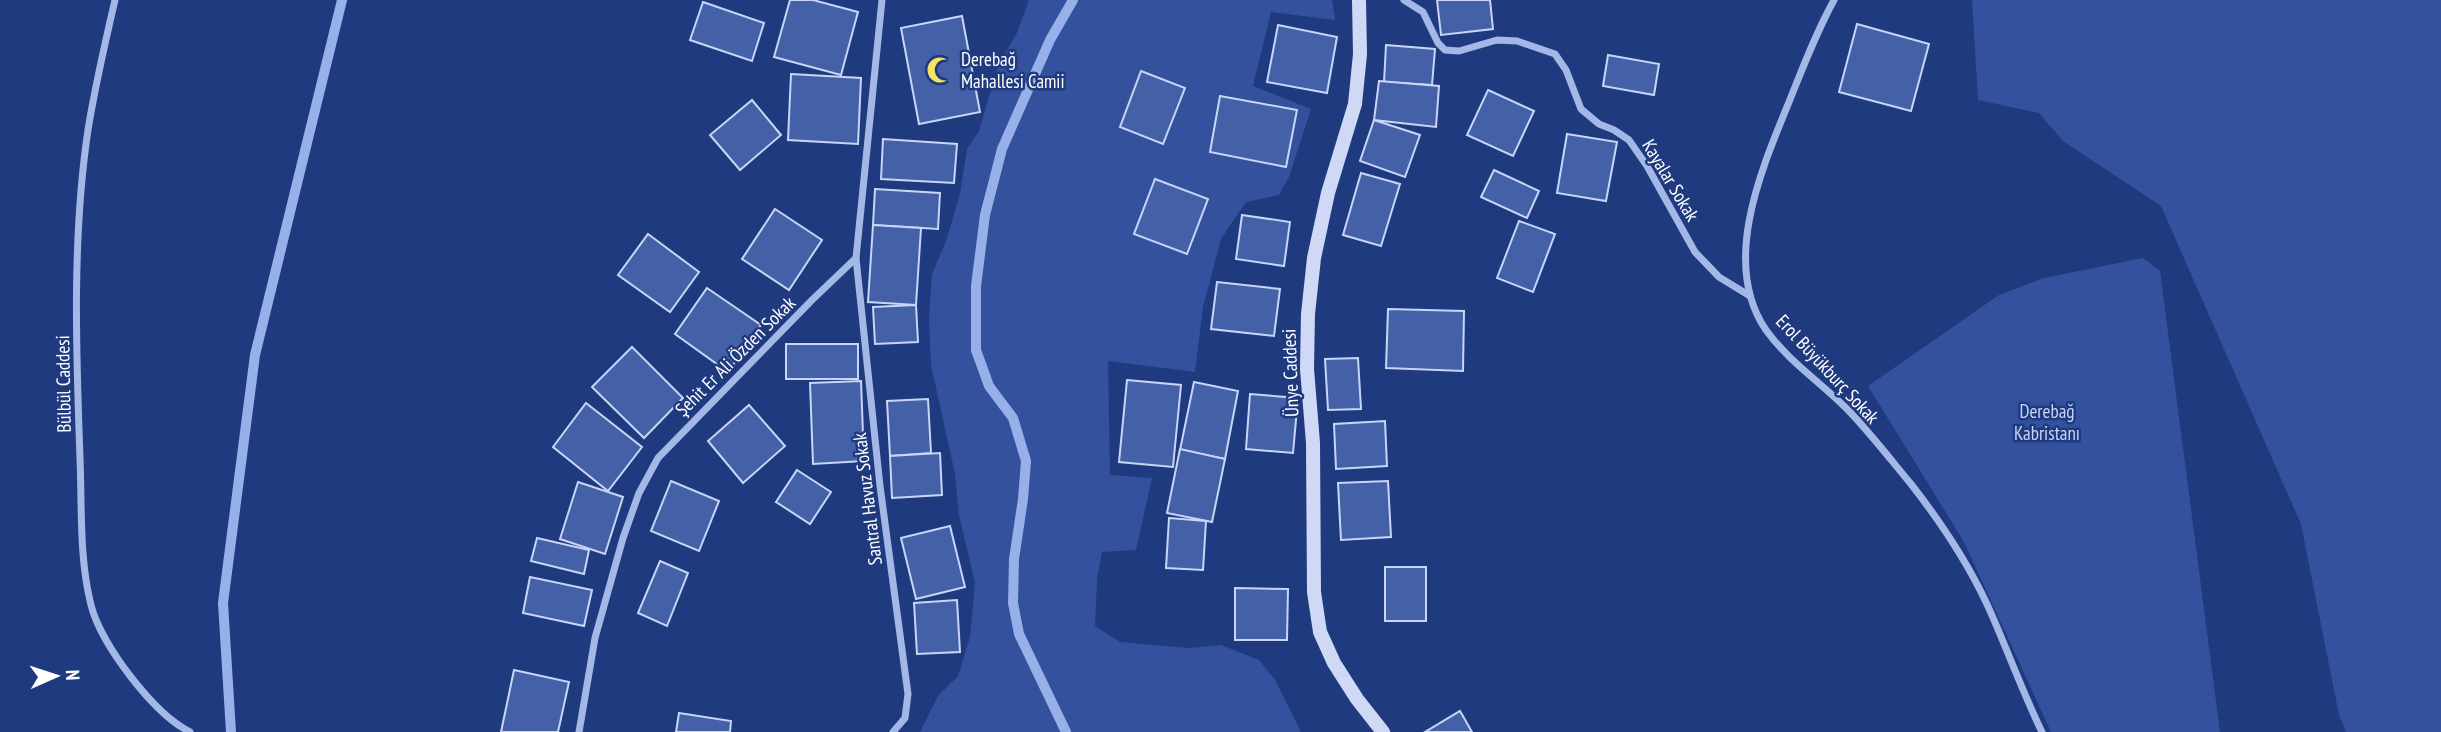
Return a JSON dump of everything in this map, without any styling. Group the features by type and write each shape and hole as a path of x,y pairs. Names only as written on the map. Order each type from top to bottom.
{"main road":[{"name":"Ünye Caddesi","path":"1359,0 1360,54 1355,104 1328,193 1314,257 1308,314 1307,369 1313,443 1314,592 1320,632 1334,663 1383,732"}],"street":[{"name":"Bülbül Caddesi","path":"115,0 88,131 80,215 79,421 84,563 92,607 119,660 143,692 174,724 190,732"},
{"path":"856,258 882,0"},
{"name":"Kayalar Sokak","path":"1404,0 1423,12 1438,43 1445,50 1459,51 1497,40 1517,41 1555,54 1566,70 1581,109 1599,124 1629,140 1647,166 1695,252 1719,277 1750,296"},
{"name":"Erol Büyükburç Sokak","path":"1834,0 1819,28 1757,184 1746,235 1750,296 1764,328 1776,343 1849,412 1912,486 1962,559 1994,618 2021,690 2042,732"},
{"name":"Şehit Er Ali Özden Sokak","path":"579,732 596,638 623,538 639,494 658,458 856,258"},
{"name":"Santral Havuz Sokak","path":"856,258 880,486 908,694 905,718 893,732"}],"green space":[{"path":"1029,0 1332,0 1335,20 1271,12 1253,86 1311,109 1289,177 1279,195 1246,202 1221,239 1203,307 1195,372 1108,361 1110,475 1152,478 1136,550 1102,552 1097,579 1095,626 1120,642 1189,648 1221,645 1259,660 1275,680 1301,732 920,732 938,696 958,676 970,637 975,583 959,515 955,474 931,365 929,319 932,274 946,241 960,194 967,149 979,131 999,63 1016,35"},
{"path":"1972,0 2441,0 2441,732 2346,732 2339,715 2301,524 2161,206 2063,141 2039,113 1978,100"},
{"name":"Derebağ Kabristanı","path":"2143,258 2160,271 2220,732 2051,732 1964,542 1868,386 1999,295 2044,278"}],"building":[{"path":"790,0 813,0 858,12 841,75 774,57"},
{"path":"1437,0 1490,0 1493,29 1441,35"},
{"path":"703,2 764,23 752,61 690,40"},
{"name":"Derebağ Mahallesi Camii","path":"962,16 980,112 919,124 901,28"},
{"path":"1857,24 1929,44 1911,111 1839,92"},
{"path":"1278,25 1337,37 1327,93 1267,82"},
{"path":"1386,45 1435,49 1432,85 1384,82"},
{"path":"1608,55 1659,64 1654,95 1603,86"},
{"path":"1141,71 1185,88 1163,144 1120,127"},
{"path":"791,74 861,78 858,144 788,140"},
{"path":"1379,81 1439,86 1436,127 1374,120"},
{"path":"1488,90 1534,111 1513,156 1467,135"},
{"path":"1220,96 1297,110 1286,167 1210,152"},
{"path":"752,100 781,135 740,170 710,135"},
{"path":"1374,120 1420,135 1405,177 1360,161"},
{"path":"1567,134 1617,142 1606,201 1557,193"},
{"path":"883,139 957,144 954,183 881,179"},
{"path":"1494,170 1539,191 1527,218 1481,197"},
{"path":"1361,173 1400,184 1381,246 1343,235"},
{"path":"1155,179 1208,199 1187,254 1134,234"},
{"path":"875,189 940,193 938,229 873,225"},
{"path":"775,209 822,240 789,290 742,259"},
{"path":"1242,215 1290,222 1284,266 1236,259"},
{"path":"1519,221 1555,234 1533,292 1497,278"},
{"path":"873,225 921,228 916,305 868,302"},
{"path":"648,234 699,272 670,312 618,275"},
{"path":"1217,282 1280,289 1274,336 1211,329"},
{"path":"707,288 761,325 728,372 675,334"},
{"path":"916,305 918,342 875,344 873,307"},
{"path":"1388,309 1464,311 1463,371 1386,368"},
{"path":"786,344 858,344 858,379 786,379"},
{"path":"632,347 683,398 644,438 592,387"},
{"path":"1358,358 1361,409 1328,410 1325,359"},
{"path":"1127,380 1181,385 1173,467 1119,462"},
{"path":"861,381 864,461 813,464 810,383"},
{"path":"1194,382 1238,391 1225,459 1180,450"},
{"path":"1250,394 1298,398 1293,453 1246,449"},
{"path":"928,399 931,453 890,456 887,401"},
{"path":"586,403 642,447 608,491 553,447"},
{"path":"749,405 785,446 743,483 708,441"},
{"path":"1385,421 1387,466 1336,469 1334,424"},
{"path":"1180,449 1225,459 1212,522 1167,513"},
{"path":"940,453 942,495 892,498 890,456"},
{"path":"797,470 831,492 810,524 776,502"},
{"path":"671,481 719,501 699,551 651,531"},
{"path":"1388,481 1391,537 1341,540 1338,483"},
{"path":"578,482 623,497 605,554 560,539"},
{"path":"1169,518 1206,521 1203,570 1166,568"},
{"path":"950,526 965,587 916,599 901,538"},
{"path":"537,538 589,550 584,574 531,561"},
{"path":"660,561 688,573 667,626 638,613"},
{"path":"1385,567 1426,567 1426,621 1385,621"},
{"path":"530,577 592,590 584,626 523,613"},
{"path":"1235,588 1288,589 1287,640 1235,640"},
{"path":"957,600 960,652 917,654 914,603"},
{"path":"514,670 569,682 558,732 501,732"},
{"path":"1460,711 1472,732 1425,732"},
{"path":"679,713 731,721 730,732 676,732"}],"waterway":[{"path":"231,732 223,603 255,355 342,0"},
{"path":"1066,732 1019,634 1013,603 1014,559 1026,461 1013,418 989,386 976,350 976,286 985,215 1002,149 1050,40 1073,0"}],"place":[{"name":"Derebağ Mahallesi Camii","path":"940,70"}]}
